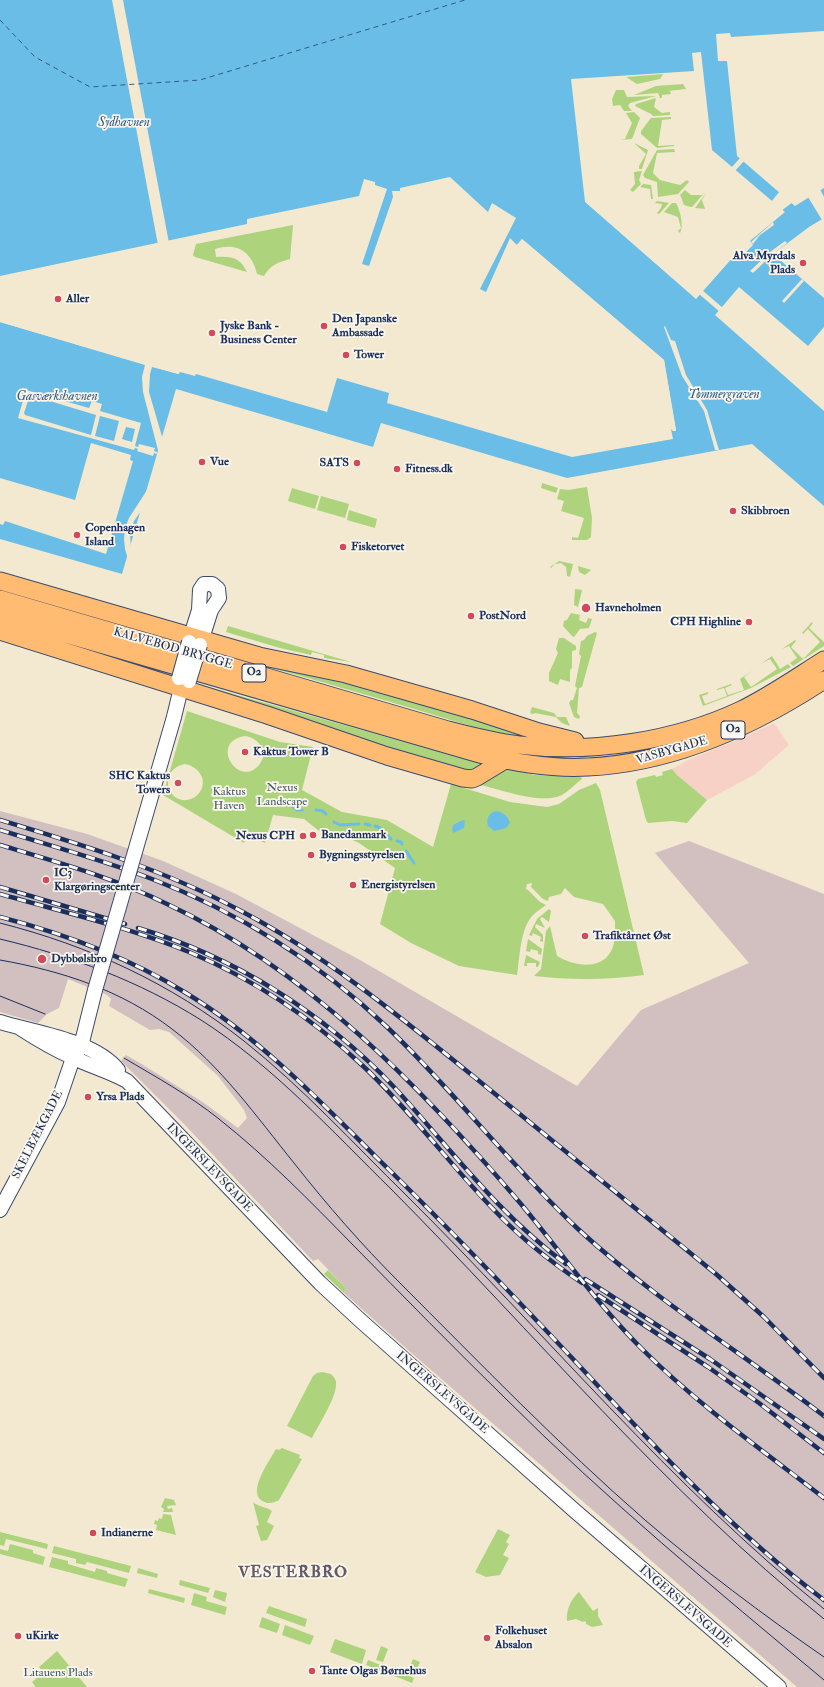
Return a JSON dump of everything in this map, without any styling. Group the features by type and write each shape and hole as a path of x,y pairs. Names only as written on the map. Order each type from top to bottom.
{"main road":[{"path":"0,581 173,630 196,640 259,656 346,674 472,710 539,732 595,746"},
{"name":"KALVEBOD BRYGGE","path":"0,599 448,730 509,744"},
{"name":"KALVEBOD BRYGGE","path":"0,615 505,760"},
{"path":"0,631 183,683 267,715 386,756 463,778 472,779 477,777 505,760"},
{"name":"VASBYGADE","path":"509,744 555,747 595,746 651,739 702,725 740,710 766,697 824,660"},
{"name":"VASBYGADE","path":"505,760 539,765 589,767 635,762 660,757 686,749 738,728 824,680"}],"street":[{"path":"76,1049 95,990 196,640 211,610 218,600 220,595 218,589 212,584 204,584 196,596 190,618 186,625 173,630"},
{"path":"196,640 201,588"},
{"name":"INGERSLEVSGADE","path":"0,1022 20,1028 48,1046 76,1049 103,1069 124,1079 320,1283 575,1512 779,1687"},
{"name":"SKELBÆKGADE","path":"0,1210 58,1102 76,1049"}],"shaded area":[{"path":"774,723 789,745 754,775 707,800 672,769 690,759"},
{"path":"0,811 87,834 163,861 236,894 360,960 577,1086 641,1010 749,963 655,853 689,841 824,894 824,1687 797,1687 344,1293 346,1288 318,1259 313,1261 184,1124 121,1061 126,1055 204,1103 238,1128 247,1118 244,1110 218,1076 169,1032 159,1029 150,1030 109,1006 111,999 107,995 68,979 59,1008 47,1014 38,1023 0,1012"}],"green space":[{"path":"663,74 660,79 637,84 626,77"},
{"path":"683,84 686,89 668,91 670,91 671,94 662,95 662,98 660,98 658,93 634,95 656,86"},
{"path":"616,90 624,90 627,97 656,96 630,103 628,106 632,111 624,111 620,105 613,106 612,99"},
{"path":"656,98 654,107 662,113 670,112 670,115 653,116 635,106 636,104"},
{"path":"634,112 640,118 632,139 620,140 625,139 632,123 626,113"},
{"path":"671,117 671,119 662,120 658,146 674,146 657,148 641,134 641,131 651,118"},
{"path":"634,143 648,150 642,169 639,169 639,166 646,154"},
{"path":"674,149 675,152 657,153 653,173 660,180 680,185 687,180 689,182 678,194 658,197 657,182 645,178 643,175 657,150"},
{"path":"642,171 639,180 641,184 633,192 630,190 635,184 634,172"},
{"path":"643,184 651,185 653,199 651,199 650,189 640,187"},
{"path":"685,190 691,195 702,195 706,191 692,207 683,204 680,195"},
{"path":"706,193 702,200 705,209 695,208"},
{"path":"657,201 669,203 659,214 657,213 662,204 655,203"},
{"path":"672,203 676,203 680,214 682,227 680,233 678,231 681,228 678,217 664,212"},
{"path":"293,225 290,259 275,264 266,272 264,276 257,274 255,266 251,260 237,248 223,247 215,249 216,257 234,258 241,263 247,272 195,257 193,255 196,244"},
{"path":"542,483 558,488 556,493 541,488"},
{"path":"587,487 592,518 591,537 587,540 572,540 572,537 578,538 584,518 561,511 564,501 557,499 560,489 568,490"},
{"path":"292,488 319,496 315,509 288,501"},
{"path":"321,496 349,504 345,518 317,510"},
{"path":"349,510 377,519 375,528 347,520"},
{"path":"559,561 573,564 570,577 567,576 566,567 561,563 555,564 551,568 550,567"},
{"path":"578,566 591,570 585,575 579,572"},
{"path":"575,589 582,590 578,607 574,605"},
{"path":"571,613 580,615 579,620 586,623 588,618 592,619 589,628 580,629 574,637 563,626 564,621 567,620"},
{"path":"812,622 813,623 809,628 824,642 824,646 793,666 790,663 797,658 789,646 782,649 795,640 796,641 791,647 803,659 820,642 808,629 803,634 802,633"},
{"path":"228,626 351,662 324,658 324,655 312,652 311,655 280,648 226,632"},
{"path":"595,632 597,633 582,687 579,688 577,713 580,716 579,719 574,717 569,703 573,700 577,688 575,686 581,656 579,654 581,641"},
{"path":"559,638 564,638 576,646 576,650 572,651 570,682 560,679 558,685 549,681 549,673 558,653 556,649"},
{"path":"772,656 780,669 788,664 791,667 751,688 703,706 699,695 708,692 708,694 702,696 705,704 727,696 724,688 717,689 731,684 732,685 725,688 728,695 744,690 740,679 753,670 744,677 751,687 777,669 770,659 761,664"},
{"path":"272,666 347,679 533,738 477,728 272,668"},
{"path":"198,684 461,758 470,758 488,763 468,774 197,688"},
{"path":"532,707 554,713 557,717 566,717 570,726 562,723 556,717 530,713"},
{"path":"187,711 280,742 313,747 302,790 342,812 387,820 433,847 451,784 510,802 547,807 559,804 579,790 596,783 600,790 644,975 589,979 534,976 541,969 546,931 550,926 557,956 573,963 590,964 598,963 605,959 610,952 614,943 615,921 603,904 574,897 565,888 561,894 549,897 548,901 543,899 531,887 532,883 527,884 526,889 540,902 546,905 533,915 525,928 521,943 517,975 459,966 411,943 380,924 395,868 359,843 348,838 323,834 304,819 273,815 265,843 248,835 244,843 163,795","holes":["245,736 255,740 261,746 263,751 262,760 259,765 251,771 243,771 236,768 231,762 228,754 229,746 234,740","185,764 193,767 199,772 203,779 203,784 201,790 196,796 191,799 183,800 176,798 171,793 168,787 168,780 170,773 176,768"]},
{"path":"507,767 534,775 581,777 582,779 567,792 554,798 533,798 522,796 474,782"},
{"path":"672,769 707,800 687,823 672,821 648,823 636,782 638,779 655,775 656,777 663,775 662,772"},
{"path":"549,909 551,911 549,922 542,917 540,919 545,928 536,924 535,927 543,935 543,942 540,941 541,937 533,933 532,936 529,935 537,919"},
{"path":"528,939 542,949 541,955 538,954 538,951 531,949 530,952 526,951"},
{"path":"526,955 540,962 538,967 536,967 536,963 527,963 527,966 524,966"},
{"path":"328,1270 346,1288 344,1293 324,1274"},
{"path":"322,1372 331,1374 334,1378 336,1381 335,1391 330,1404 312,1438 287,1426 313,1376"},
{"path":"282,1448 300,1455 299,1458 302,1459 279,1500 272,1503 266,1503 261,1500 258,1495 258,1482 276,1449 279,1450"},
{"path":"165,1498 174,1500 176,1505 167,1506 168,1509 172,1508 173,1512 163,1512 164,1509 161,1507"},
{"path":"253,1502 272,1511 267,1522 274,1526 267,1540 261,1541 256,1526 259,1525"},
{"path":"163,1514 171,1515 176,1535 156,1530 157,1525 154,1524 155,1520 158,1521 159,1518 162,1519"},
{"path":"498,1529 510,1535 506,1542 509,1544 503,1555 509,1558 500,1575 486,1577 475,1572"},
{"path":"0,1532 48,1544 47,1549 6,1539 4,1546 0,1545"},
{"path":"10,1544 33,1550 33,1553 45,1557 43,1565 0,1554 0,1549 8,1551"},
{"path":"54,1546 131,1566 129,1573 87,1562 85,1565 76,1563 76,1559 52,1553"},
{"path":"52,1557 68,1561 68,1564 95,1572 96,1568 128,1579 125,1587 49,1567"},
{"path":"138,1568 158,1574 157,1578 137,1573"},
{"path":"180,1580 210,1588 208,1593 179,1585"},
{"path":"149,1589 185,1598 184,1603 148,1593"},
{"path":"215,1590 227,1593 225,1602 213,1597"},
{"path":"579,1592 593,1611 598,1608 598,1616 603,1625 592,1627 584,1621 583,1622 576,1619 567,1621 567,1613 570,1605"},
{"path":"194,1593 207,1597 206,1601 227,1607 225,1615 191,1605"},
{"path":"269,1606 307,1619 305,1627 266,1613"},
{"path":"262,1617 280,1624 277,1633 259,1627"},
{"path":"285,1625 314,1636 310,1645 282,1635"},
{"path":"335,1639 366,1650 362,1664 330,1652"},
{"path":"381,1646 388,1649 383,1662 376,1660"},
{"name":"Litauens Plads","path":"57,1651 87,1687 34,1687 35,1686 32,1682 43,1673 39,1667"},
{"path":"413,1659 420,1662 415,1674 408,1671"},
{"path":"368,1660 414,1678 412,1683 366,1665"}],"water":[{"name":"Sydhavnen","path":"0,0 824,0 824,31 731,37 730,33 716,34 718,61 727,61 737,156 795,206 824,188 824,218 809,227 773,254 824,298 824,327 808,346 739,287 715,315 824,411 824,506 752,444 567,478 381,423 373,447 176,389 122,574 0,539 0,524 3,525 5,521 106,554 133,461 130,460 131,455 91,443 75,500 0,478 0,322 178,374 180,372 195,376 196,374 327,412 337,378 389,393 387,403 572,457 673,439 671,429 673,431 676,430 664,360 522,239 517,245 510,238 486,292 480,289 516,218 492,203 488,212 450,177 400,188 400,191 392,191 393,197 369,266 362,264 387,189 375,185 375,182 364,179 359,196 247,219 247,224 0,276","holes":["701,52 712,150 785,212 750,241 753,245 739,259 735,255 696,299 585,202 571,79 694,71 692,53"]},
{"path":"496,811 505,815 510,823 506,828 494,831 488,826 487,821 490,815"},
{"path":"463,820 465,821 464,828 453,833 453,825"}],"pier":[{"path":"112,0 123,0 169,243 158,245"},
{"path":"740,158 744,161 735,171 731,168"},
{"path":"820,189 824,197 824,219 822,220 808,197"},
{"path":"780,191 793,202 781,211 771,202"},
{"path":"773,222 774,225 760,235 753,244 751,242"},
{"path":"522,239 664,360 676,431 673,431 672,429 672,427 674,428 662,361 522,242 519,246 517,245"},
{"path":"785,241 787,243 753,273 750,271 770,252"},
{"path":"802,279 804,281 784,303 782,301"},
{"path":"702,290 723,308 720,312 699,294"},
{"path":"1,320 177,372 180,370 179,374 152,367 150,374 149,392 163,440 159,454 143,392 142,377 145,365 0,322"},
{"path":"665,326 671,340 675,341 686,375 707,410 719,450 715,450 704,411 682,376 664,327"},
{"path":"26,390 89,408 92,401 102,404 100,411 141,423 135,446 138,447 139,444 155,448 154,451 157,452 157,454 154,453 153,456 137,451 138,449 135,448 134,450 18,418","holes":["30,395 96,415 91,435 25,415 24,413","100,416 119,421 114,441 95,436","126,427 135,429 132,442 122,439"]},
{"path":"149,487 143,508 134,521 130,534 131,549 128,559 124,539 125,528 129,518"}],"waterway":[{"path":"271,804 282,804"},
{"path":"292,806 297,810 302,810"},
{"path":"316,810 323,811 326,814"},
{"path":"334,822 340,825 359,824"},
{"path":"365,824 370,825"},
{"path":"375,826 382,830"},
{"path":"385,834 391,839"},
{"path":"397,841 401,842 402,844"},
{"path":"406,851 414,863"}],"ferry route":[{"path":"0,20 35,57 90,87 200,80 465,0"}],"tram line":[{"path":"0,923 66,943 128,969 187,1001 244,1041 286,1077 327,1116 458,1247 610,1408 714,1512 768,1562 824,1609"},
{"path":"0,939 53,953 104,971 153,993 201,1020 253,1058 301,1100 392,1190 655,1465 766,1570 824,1619"},
{"path":"0,960 68,976 112,993 153,1015 190,1043 237,1092 319,1194 372,1254 551,1433 613,1492 688,1556 733,1591 824,1657"},
{"path":"0,996 45,1014"},
{"path":"124,1058 196,1102 219,1119 271,1164 467,1361 544,1436 662,1543 824,1680"}],"railway":[{"path":"0,820 93,849 183,883 241,911 307,950 400,1017 716,1274 764,1317 824,1378"},
{"path":"0,830 77,853 152,879 184,892 246,923 277,941 306,961 361,1004 412,1051 553,1205 607,1255 637,1279 824,1416"},
{"path":"0,845 106,878 167,904 219,931 268,962 315,997 402,1075 443,1117 521,1204 609,1314 662,1369 707,1407 824,1498"},
{"path":"0,887 125,924"},
{"path":"0,894 95,920 143,935 189,952 236,975 303,1016 344,1049 381,1083 479,1194 516,1232 537,1250 582,1283"},
{"path":"0,917 72,939 142,968 186,993 212,1010 262,1048 331,1112 450,1231 524,1307 632,1423 693,1485 757,1545 824,1600"},
{"path":"138,928 174,940 243,972 308,1012 338,1035 367,1060 394,1087 496,1202 541,1245 566,1264"},
{"path":"585,1279 710,1359 824,1439"},
{"path":"598,1295 708,1367 759,1403 824,1453"}],"place":[{"name":"Alva Myrdals Plads","path":"803,263"},
{"name":"Aller","path":"58,299"},
{"name":"Den Japanske Ambassade","path":"324,326"},
{"name":"Jyske Bank - Business Center","path":"212,333"},
{"name":"Tower","path":"346,355"},
{"name":"Vue","path":"202,462"},
{"name":"SATS","path":"357,463"},
{"name":"Fitness.dk","path":"397,469"},
{"name":"Skibbroen","path":"733,511"},
{"name":"Copenhagen Island","path":"77,535"},
{"name":"Fisketorvet","path":"343,547"},
{"name":"Havneholmen","path":"586,608"},
{"name":"PostNord","path":"471,616"},
{"name":"CPH Highline","path":"749,622"},
{"name":"Kaktus Tower B","path":"245,752"},
{"name":"SHC Kaktus Towers","path":"178,783"},
{"name":"Banedanmark","path":"313,835"},
{"name":"Nexus CPH","path":"303,836"},
{"name":"Bygningsstyrelsen","path":"311,855"},
{"name":"IC3 Klargøringscenter","path":"46,880"},
{"name":"Energistyrelsen","path":"353,885"},
{"name":"Trafiktårnet Øst","path":"585,936"},
{"name":"Dybbølsbro","path":"42,959"},
{"name":"Yrsa Plads","path":"88,1097"},
{"name":"Indianerne","path":"93,1533"},
{"name":"uKirke","path":"18,1636"},
{"name":"Folkehuset Absalon","path":"487,1638"},
{"name":"Tante Olgas Børnehus","path":"312,1671"}],"district":[{"name":"VESTERBRO","path":"293,1574"}],"water label":[{"name":"Tømmergraven","path":"724,395"},
{"name":"Gasværkshavnen","path":"57,397"}],"park label":[{"name":"Nexus Landscape","path":"282,795"},
{"name":"Kaktus Haven","path":"229,799"}]}
